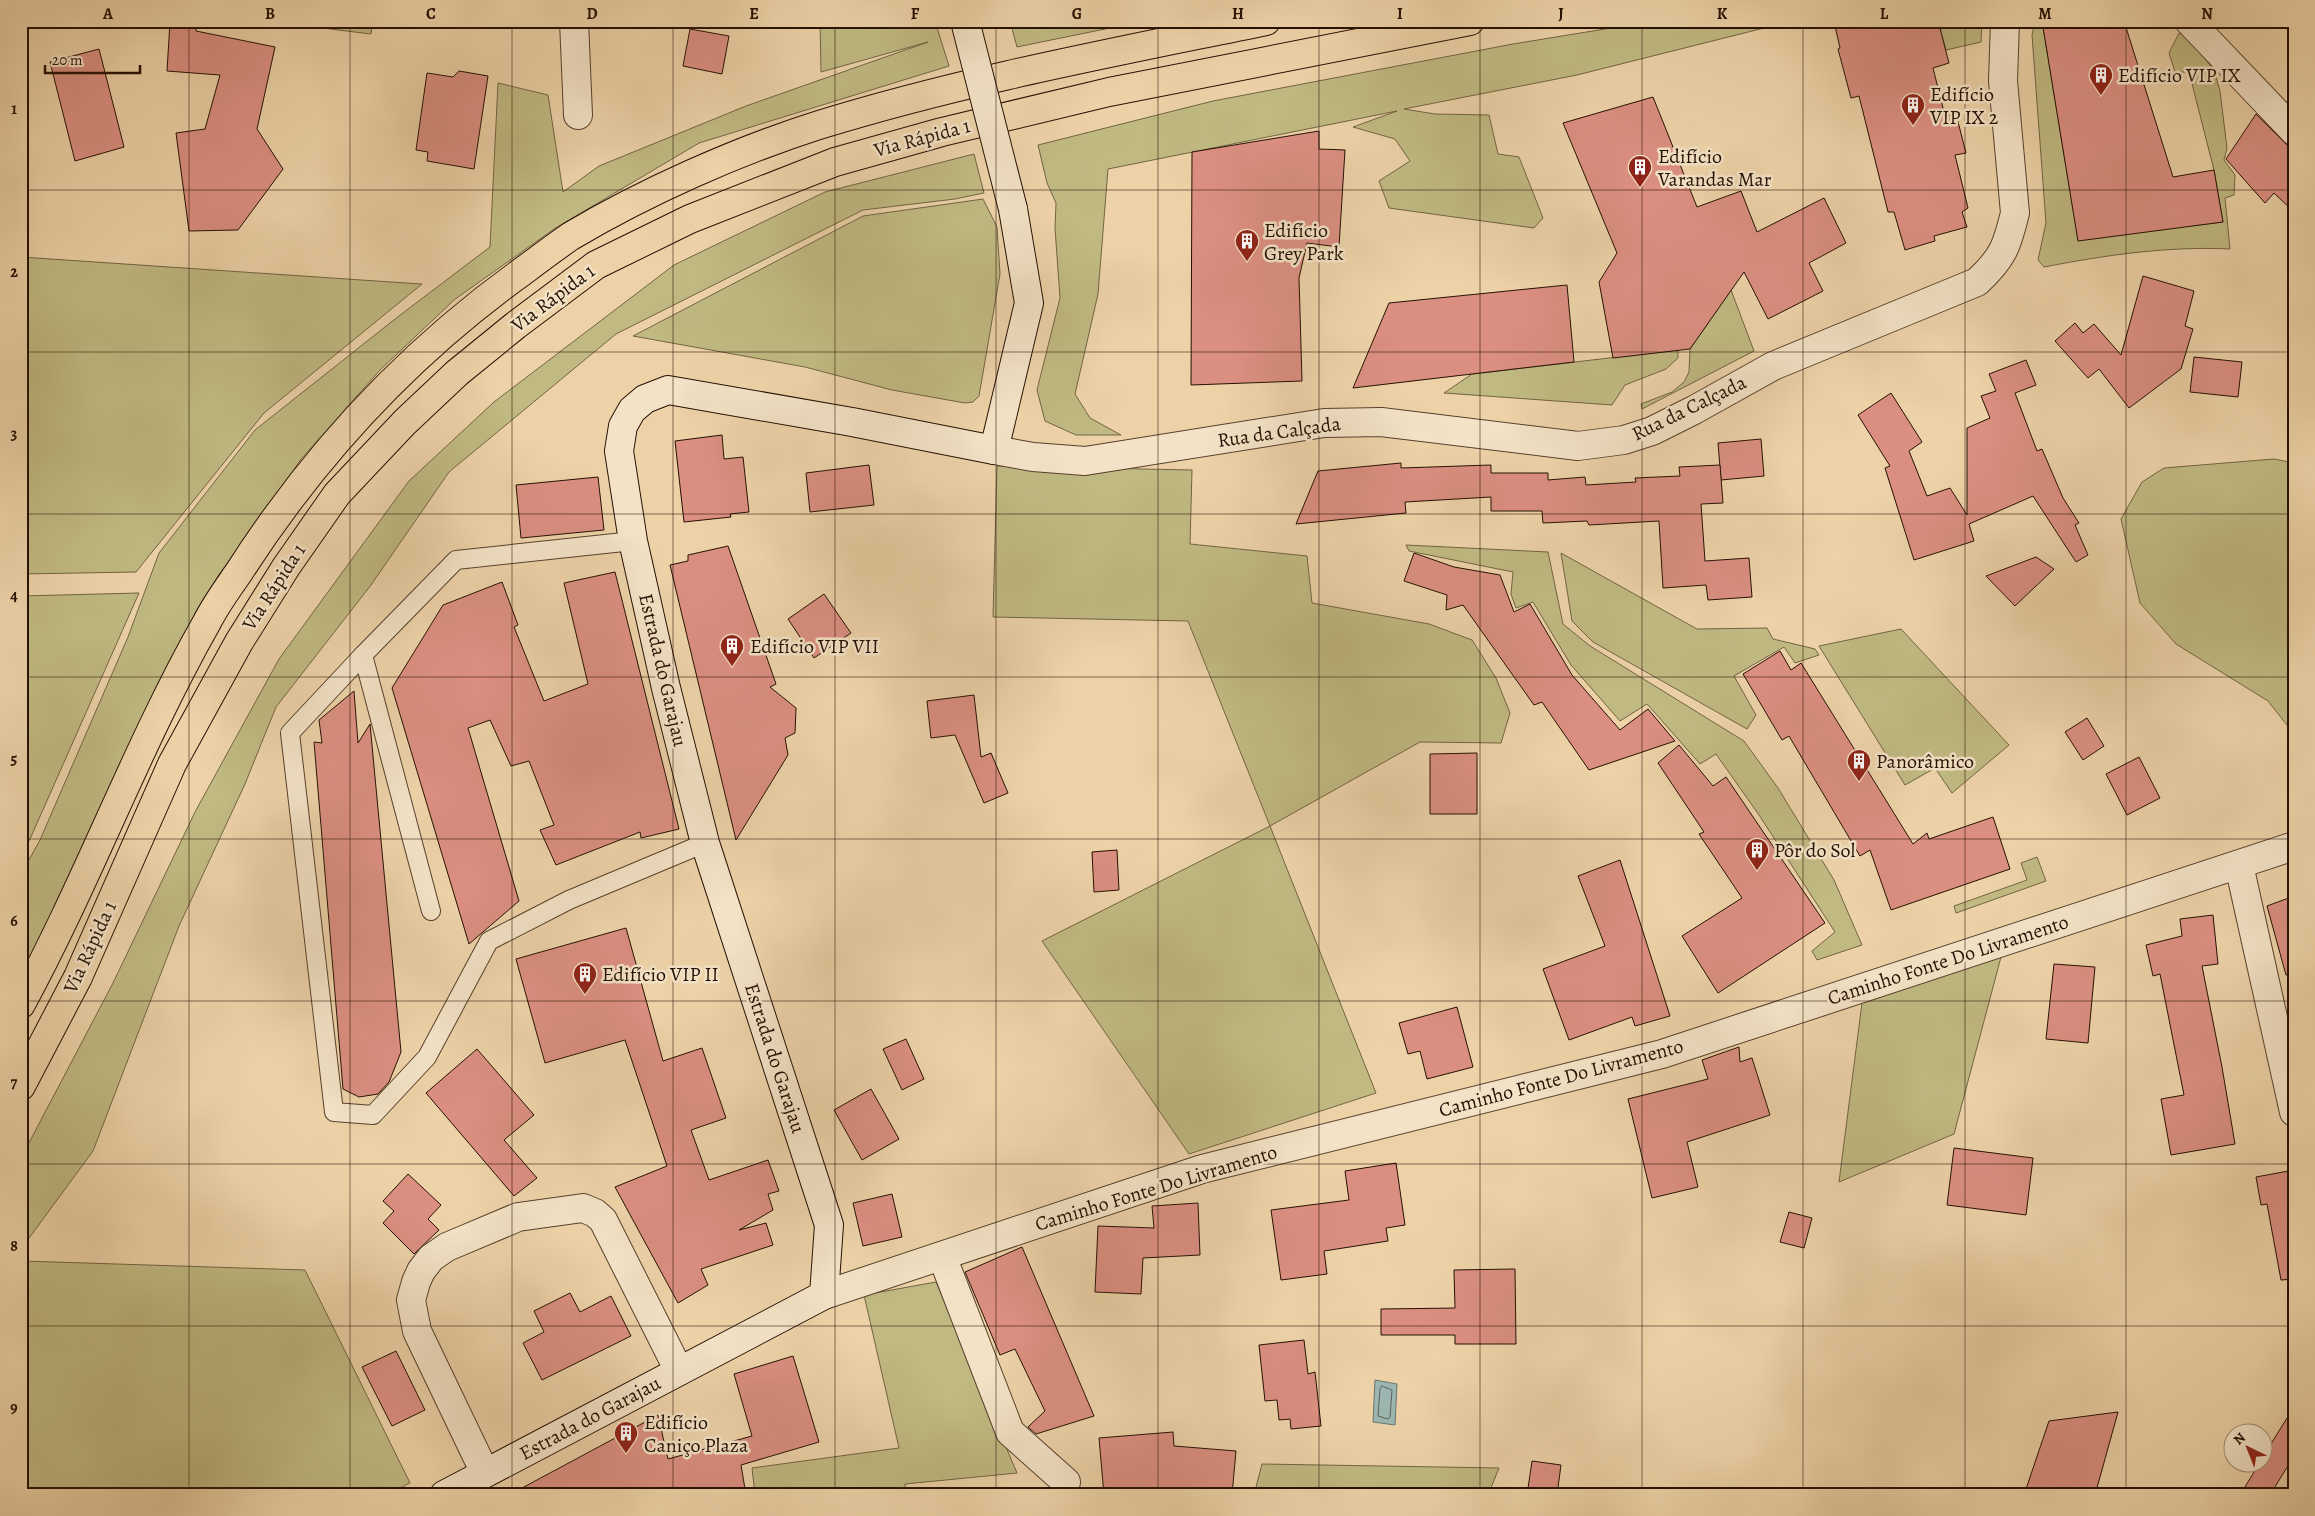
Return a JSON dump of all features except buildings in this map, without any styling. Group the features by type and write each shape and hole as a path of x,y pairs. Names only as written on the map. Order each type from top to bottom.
{"highway":[{"name":"Via Rápida 1","path":"21,1004 43,963 142,746 208,620 262,536 306,476 378,396 429,346 486,297 570,237 664,187 735,156 816,126 933,93 1266,21"},
{"name":"Via Rápida 1","path":"21,1086 78,977 172,764 240,642 286,567 337,494 405,422 464,367 596,265 690,218 853,156 942,132 1109,92 1470,21"}],"street":[{"path":"574,21 578,115"},
{"path":"965,21 1013,209 1029,303 994,450"},
{"name":"Rua da Calçada","path":"994,450 1033,457 1085,460 1324,423 1381,422 1578,446 1624,440 1652,431 1773,366 1976,282 2000,259 2015,213 2003,82 2005,21"},
{"path":"2189,21 2294,131"},
{"name":"Estrada do Garajau","path":"444,1495 824,1295 829,1225 706,843 666,688 633,541 619,451 623,426 632,410 645,399 668,390 852,422 994,450"},
{"name":"Caminho Fonte Do Livramento","path":"824,1295 1202,1169 1662,1054 2294,846"},
{"path":"2239,865 2294,1112"},
{"path":"486,1473 417,1331 413,1314 411,1300 421,1271 431,1258 447,1246 518,1217 583,1208 595,1214 603,1220 679,1371"},
{"path":"942,1256 1010,1432 1066,1482"}],"lane":[{"path":"633,541 456,560 290,733 334,1112 373,1115 427,1057 489,941 569,900 706,843"},
{"path":"363,655 431,911"}],"shaded area":[{"path":"265,21 373,21 371,34"},
{"path":"820,21 935,21 949,66 699,143 554,229 454,300 380,370 302,458 218,576 159,682 21,980 21,874 40,840 128,637 159,553 255,430 395,319 490,247 498,83 548,95 563,192 599,166 746,106 928,42 821,72"},
{"path":"1010,21 1144,21 1017,47"},
{"path":"1654,21 1792,21 1577,75 1404,109 1435,114 1489,115 1498,154 1519,157 1543,218 1534,228 1389,208 1379,181 1410,161 1395,139 1353,127 1397,111 1108,169 1098,294 1075,394 1090,418 1121,435 1076,435 1045,421 1037,390 1060,298 1055,228 1056,203 1047,183 1038,145 1213,101 1513,44"},
{"path":"1938,21 1982,21 1981,42 1946,50"},
{"path":"2035,21 2042,21 2078,240 2223,222 2214,170 2189,72 2175,72 2169,53 2179,33 2188,38 2214,70 2220,91 2227,148 2224,160 2235,175 2234,195 2225,198 2230,249 2207,248 2137,252 2044,267 2038,260 2046,223 2032,35"},
{"path":"974,154 984,193 955,199 863,210 616,334 449,472 371,585 276,707 245,784 179,926 93,1151 21,1249 21,1158 113,983 195,812 279,659 409,481 494,402 674,265 825,192"},
{"path":"983,199 997,227 1000,274 979,396 973,402 965,403 892,390 805,367 633,336 863,216"},
{"path":"21,257 422,284 264,413 136,572 21,574"},
{"path":"1731,290 1754,351 1642,409 1641,404 1672,392 1684,382 1689,372 1690,349"},
{"path":"1678,350 1678,358 1666,369 1625,385 1612,405 1444,393 1472,374"},
{"path":"2274,459 2294,463 2294,734 2268,701 2176,644 2140,603 2121,519 2142,482 2164,468"},
{"path":"997,466 1192,470 1190,544 1307,556 1312,603 1429,624 1472,640 1496,678 1510,713 1501,743 1420,742 1270,826 1188,621 993,617"},
{"path":"1406,545 1548,552 1563,624 1590,646 1744,741 1778,788 1834,880 1862,945 1817,960 1812,951 1835,932 1759,815 1716,754 1700,764 1647,704 1620,721 1571,665 1533,602 1516,608 1511,594 1513,572 1409,551"},
{"path":"1561,553 1697,629 1767,628 1773,639 1815,649 1819,655 1795,663 1784,647 1734,676 1756,715 1747,729 1593,642 1572,621"},
{"path":"139,593 30,839 21,854 21,596"},
{"path":"1901,629 2009,745 1952,793 1935,768 1905,785 1819,646"},
{"path":"1270,826 1376,1093 1189,1154 1042,941"},
{"path":"2037,857 2046,881 1956,913 1954,906 2027,880 2021,863"},
{"path":"2001,957 1954,1134 1839,1182 1862,1003"},
{"path":"22,1261 305,1270 410,1483 386,1495 21,1495"},
{"path":"936,1282 1017,1473 905,1484 906,1495 755,1495 752,1468 899,1448 864,1295"},
{"path":"1262,1464 1499,1468 1488,1495 1254,1495"}],"water":[{"path":"1375,1380 1397,1384 1395,1425 1373,1422"}],"place":[{"name":"Edifício VIP IX","path":"2101,96"},
{"name":"Edifício VIP IX 2","path":"1913,126"},
{"name":"Edifício Varandas Mar","path":"1640,188"},
{"name":"Edifício Grey Park","path":"1247,262"},
{"name":"Edifício VIP VII","path":"732,667"},
{"name":"Panorâmico","path":"1859,782"},
{"name":"Pôr do Sol","path":"1757,871"},
{"name":"Edifício VIP II","path":"585,995"},
{"name":"Edifício Caniço Plaza","path":"626,1454"}]}
